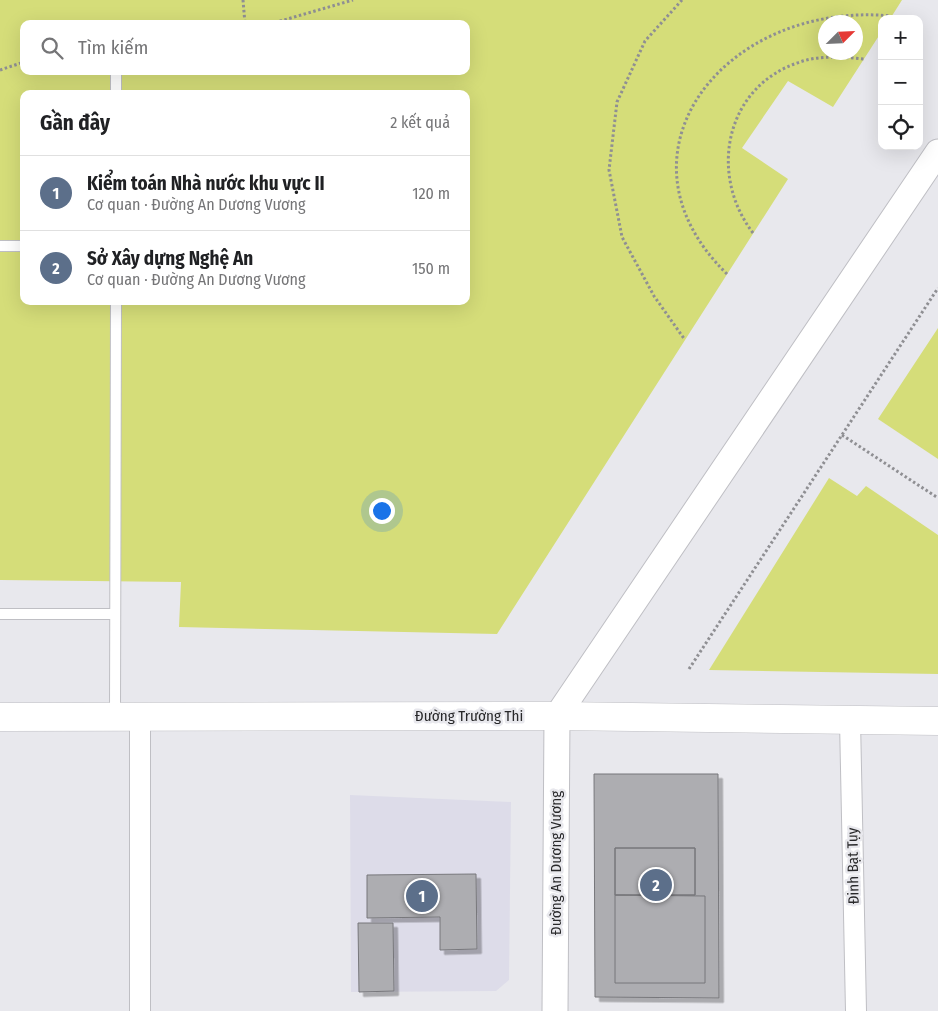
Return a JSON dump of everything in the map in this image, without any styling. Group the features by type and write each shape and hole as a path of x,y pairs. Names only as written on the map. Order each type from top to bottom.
{"main road":[{"name":"Đường Trường Thi","path":"0,718 557,716 938,720"}],"street":[{"path":"557,716 938,152"},
{"name":"Đường An Dương Vương","path":"555,1011 557,716"},
{"path":"128,718 140,1011"},
{"name":"Đinh Bạt Tụy","path":"850,720 856,1011"}],"lane":[{"path":"116,75 116,90"},
{"path":"0,246 20,246"},
{"path":"116,305 115,614 128,718"},
{"path":"0,614 115,614"}],"path":[{"path":"244,0 245,20"},
{"path":"284,20 353,0"},
{"path":"682,0 645,41 617,102 609,170 622,236 654,296 685,340"},
{"path":"875,11 888,15"},
{"path":"753,233 732,197 726,164 731,132 745,102 769,78 800,62 834,56 864,59"},
{"path":"0,70 20,63"},
{"path":"680,126 676,166 686,215 711,258 727,274"},
{"path":"689,669 938,288"},
{"path":"842,435 938,498"}],"shaded area":[{"path":"350,795 511,802 509,980 496,991 351,992"}],"green space":[{"path":"0,0 902,0 893,15 878,15 878,37 833,107 788,81 742,148 788,179 497,634 179,627 181,582 0,580"},
{"path":"938,328 938,459 878,419"},
{"path":"829,478 857,496 866,486 938,535 938,674 709,670"}],"building":[{"path":"594,774 718,774 719,998 595,997"},
{"path":"615,848 695,848 695,895 615,895"},
{"path":"615,848 695,848 695,895 615,895"},
{"path":"476,874 477,949 440,950 440,917 367,918 367,875"},
{"path":"615,895 705,896 705,983 615,983"},
{"path":"358,923 393,923 394,991 359,992"}],"place":[{"name":"Sở Xây dựng Nghệ An","path":"656,885"},
{"name":"Kiểm toán Nhà nước khu vực II","path":"422,896"}]}
